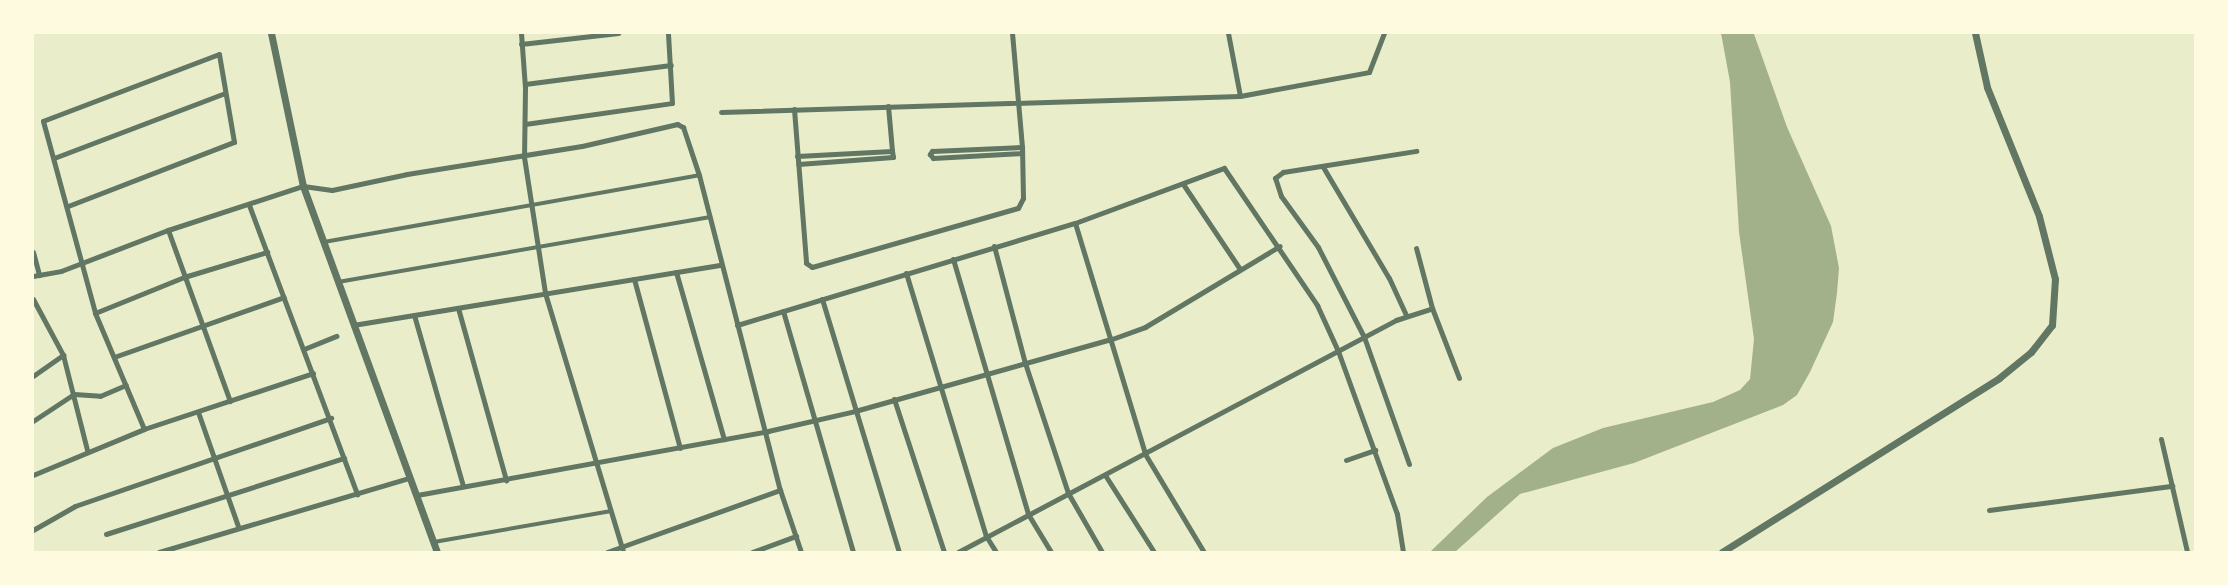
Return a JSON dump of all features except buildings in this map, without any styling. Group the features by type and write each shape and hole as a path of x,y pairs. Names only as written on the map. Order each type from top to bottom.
{"street":[{"path":"271,33 303,186 437,552"},
{"path":"521,33 525,84 524,157 544,293 622,550"},
{"path":"521,44 618,33"},
{"path":"525,124 670,104 673,100 668,33"},
{"path":"794,109 806,263 812,267 1018,208 1023,198 1022,150 1012,33"},
{"path":"1228,33 1239,96"},
{"path":"721,112 1239,96 1369,72 1384,33"},
{"path":"1722,552 1999,378 2037,346 2052,325 2055,279 2039,216 1987,87 1975,33"},
{"path":"68,206 234,141 219,54 43,121 68,206 79,264 95,313 144,429"},
{"path":"525,84 671,65"},
{"path":"54,158 225,93"},
{"path":"798,164 892,159 888,106"},
{"path":"33,252 36,276 79,264 168,230 303,186 332,190 406,174 524,157 676,124 683,127 699,175 737,325 768,431 780,490 801,552"},
{"path":"1022,150 933,158 930,154 932,151 1022,150"},
{"path":"797,156 892,151"},
{"path":"1409,464 1364,337 1323,256 1281,196 1275,178 1282,172 1416,151"},
{"path":"1323,167 1383,268 1406,315"},
{"path":"737,325 1075,223 1183,184 1218,168 1229,171 1317,305 1338,351 1398,514 1403,552"},
{"path":"322,242 530,202 699,175"},
{"path":"1183,184 1240,269"},
{"path":"249,205 331,418 357,495"},
{"path":"337,282 710,217"},
{"path":"1075,223 1145,454 1204,552"},
{"path":"168,230 230,401"},
{"path":"994,246 1025,363 1068,493 1102,552"},
{"path":"417,495 680,448 813,421 1112,339 1145,327 1280,246"},
{"path":"1416,248 1432,308 1459,378"},
{"path":"95,313 184,277 267,252"},
{"path":"953,259 984,373 1028,514 1051,552"},
{"path":"353,325 721,265"},
{"path":"676,272 724,439"},
{"path":"906,273 986,536 996,552"},
{"path":"634,279 680,448"},
{"path":"114,357 202,323 284,297"},
{"path":"33,299 63,355 87,450"},
{"path":"822,299 899,552"},
{"path":"458,308 506,480"},
{"path":"958,552 1406,315 1432,308"},
{"path":"783,311 813,421 853,552"},
{"path":"33,317 40,312"},
{"path":"414,315 463,486"},
{"path":"304,349 336,336"},
{"path":"33,376 63,355"},
{"path":"33,475 87,450 144,429 313,373"},
{"path":"33,421 74,394 100,396 126,385"},
{"path":"894,399 944,552"},
{"path":"198,412 238,526"},
{"path":"33,530 75,506 105,499 215,456 331,418"},
{"path":"2161,438 2187,552"},
{"path":"1346,460 1375,450"},
{"path":"106,534 225,494 344,458"},
{"path":"1105,475 1154,552"},
{"path":"159,552 238,526 357,495 409,478"},
{"path":"1989,510 2172,486"},
{"path":"608,552 622,550 780,490"},
{"path":"434,543 611,511"},
{"path":"752,552 796,536"}],"shaded area":[{"path":"1721,33 1754,34 1787,127 1831,226 1839,268 1833,322 1810,372 1797,395 1783,405 1634,463 1520,494 1455,552 1430,552 1487,497 1553,448 1603,428 1713,402 1740,390 1750,379 1754,339 1739,232 1730,82"}]}
